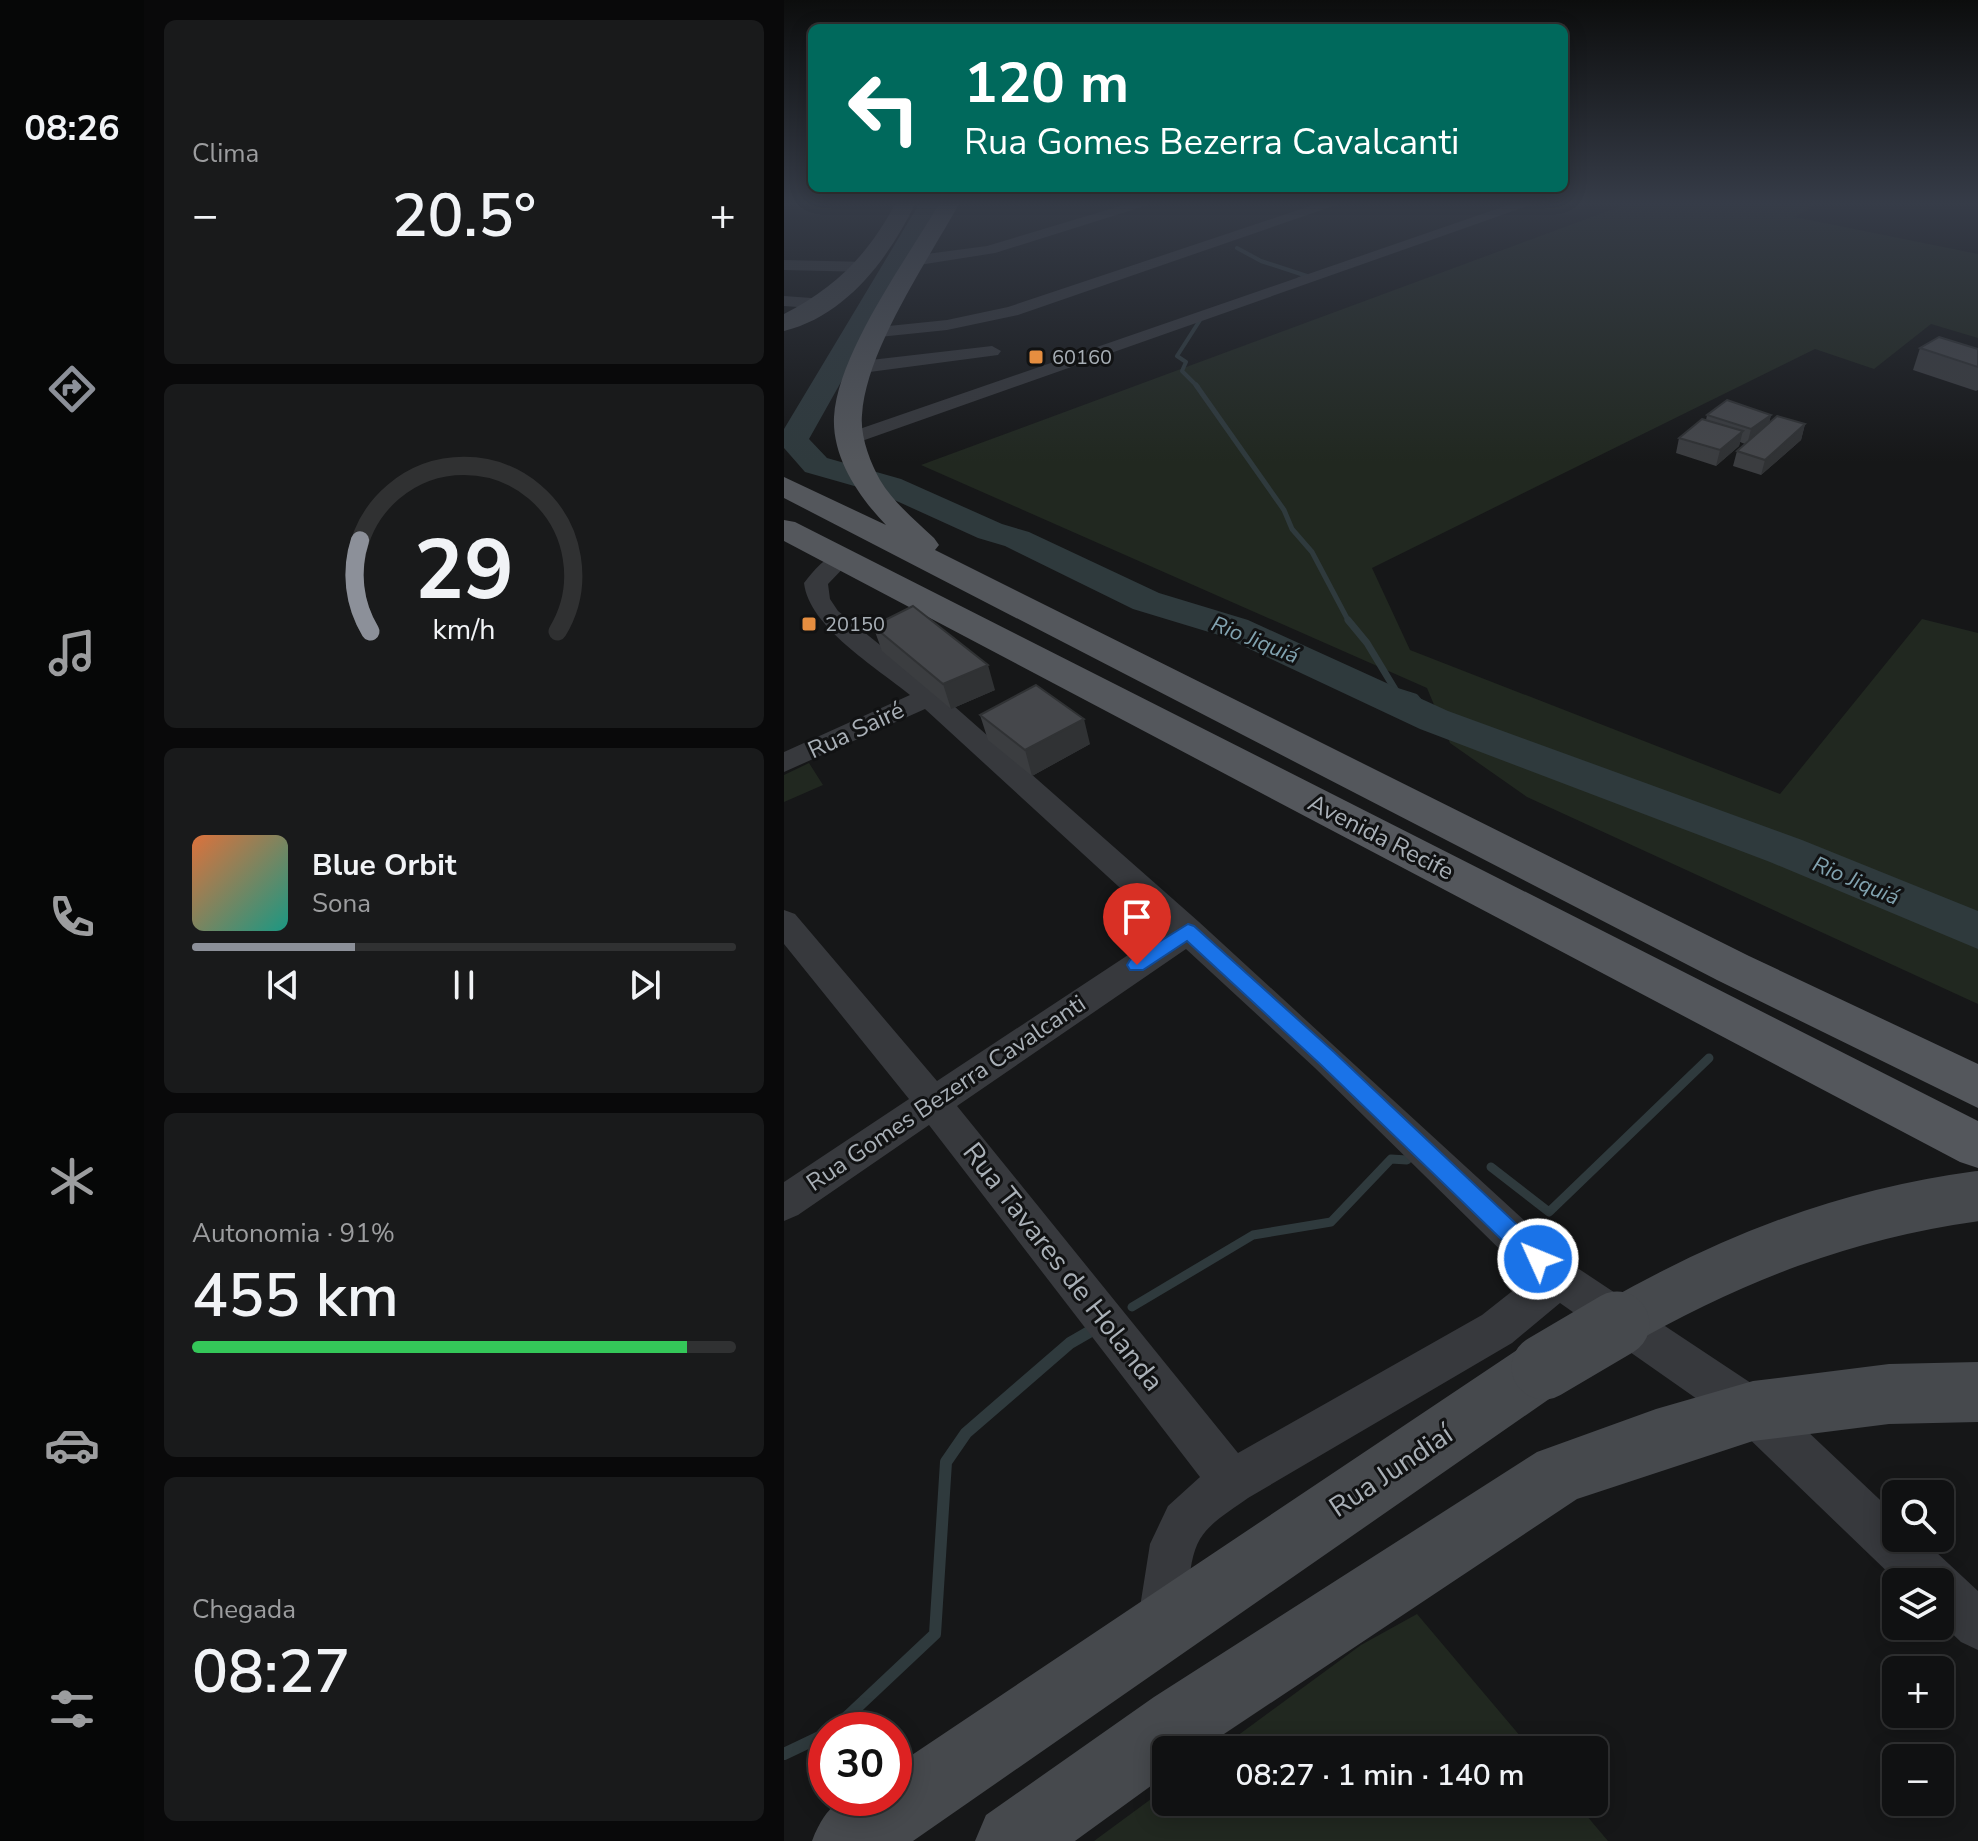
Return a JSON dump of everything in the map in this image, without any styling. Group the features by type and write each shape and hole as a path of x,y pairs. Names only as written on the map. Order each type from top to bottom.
{"main road":[{"path":"784,324 825,304 844,290"},
{"path":"902,290 862,367 851,393 847,419 859,459 885,506 947,571"},
{"name":"Avenida Recife","path":"784,486 1733,968 1978,1087"},
{"name":"Avenida Recife","path":"784,529 1978,1146"},
{"name":"Rua Jundiaí","path":"849,1841 1544,1367 1726,1266 1797,1238 1874,1213 1978,1196"},
{"path":"1012,1841 1179,1722 1559,1474 1753,1411 1889,1394 1978,1392"}],"street":[{"path":"879,332 947,325 1012,311 1075,290"},
{"path":"859,459 1194,320 1280,290"},
{"path":"784,301 825,304"},
{"path":"862,367 992,351"},
{"path":"840,559 816,583 818,599 829,616 928,697 1188,931 1327,1058 1559,1279 1753,1411 1918,1568"},
{"name":"Rua Sairé","path":"784,763 928,697"},
{"name":"Rua Tavares de Holanda","path":"784,922 932,1101 1232,1482"},
{"name":"Rua Gomes Bezerra Cavalcanti","path":"784,1203 1188,931"},
{"path":"1162,1626 1172,1556 1181,1525 1196,1508 1232,1482 1497,1329 1559,1279"},
{"path":"1954,1602 1978,1625"}],"shaded area":[{"path":"1395,290 1978,290 1978,338 1931,324 1874,369 1815,349 1372,568 1410,650 1780,794 1922,619 1978,633 1978,1004 1527,797 1450,743 1427,688 921,465"},
{"path":"809,763 823,785 784,802 784,775"},
{"path":"1417,1614 1520,1736 1237,1736 1361,1645"},
{"path":"1152,1798 1152,1816 1587,1816 1608,1841 1094,1841"}],"building":[{"path":"1939,337 1978,349 1978,367 1920,348"},
{"path":"1727,400 1771,415 1751,429 1707,415"},
{"path":"1777,416 1805,424 1765,460 1737,451"},
{"path":"1702,419 1743,431 1720,450 1679,438"},
{"path":"913,606 988,665 943,684 873,626"},
{"path":"1036,685 1084,719 1025,750 980,715"}],"waterway":[{"name":"Rio Jiquiá","path":"879,290 793,440 816,465 890,486 990,531 1017,539 1146,601 1235,628 1434,720 1786,851 1978,931"},
{"path":"1196,385 1182,371 1186,362 1177,356 1202,317"},
{"path":"1196,385 1284,510 1292,529 1312,552 1349,622"},
{"path":"1348,620 1367,643 1396,691 1415,697 1434,720"},
{"path":"1491,1167 1549,1212 1709,1058"},
{"path":"1132,1307 1253,1235 1331,1222 1391,1159 1407,1160"},
{"path":"852,1712 935,1634 946,1462 966,1433 1070,1343 1096,1328"},
{"path":"784,1754 808,1743"}],"place":[{"name":"60160","path":"1036,357"},
{"name":"20150","path":"809,624"}],"route":[{"path":"1137,965 1188,931 1538,1259"}]}
